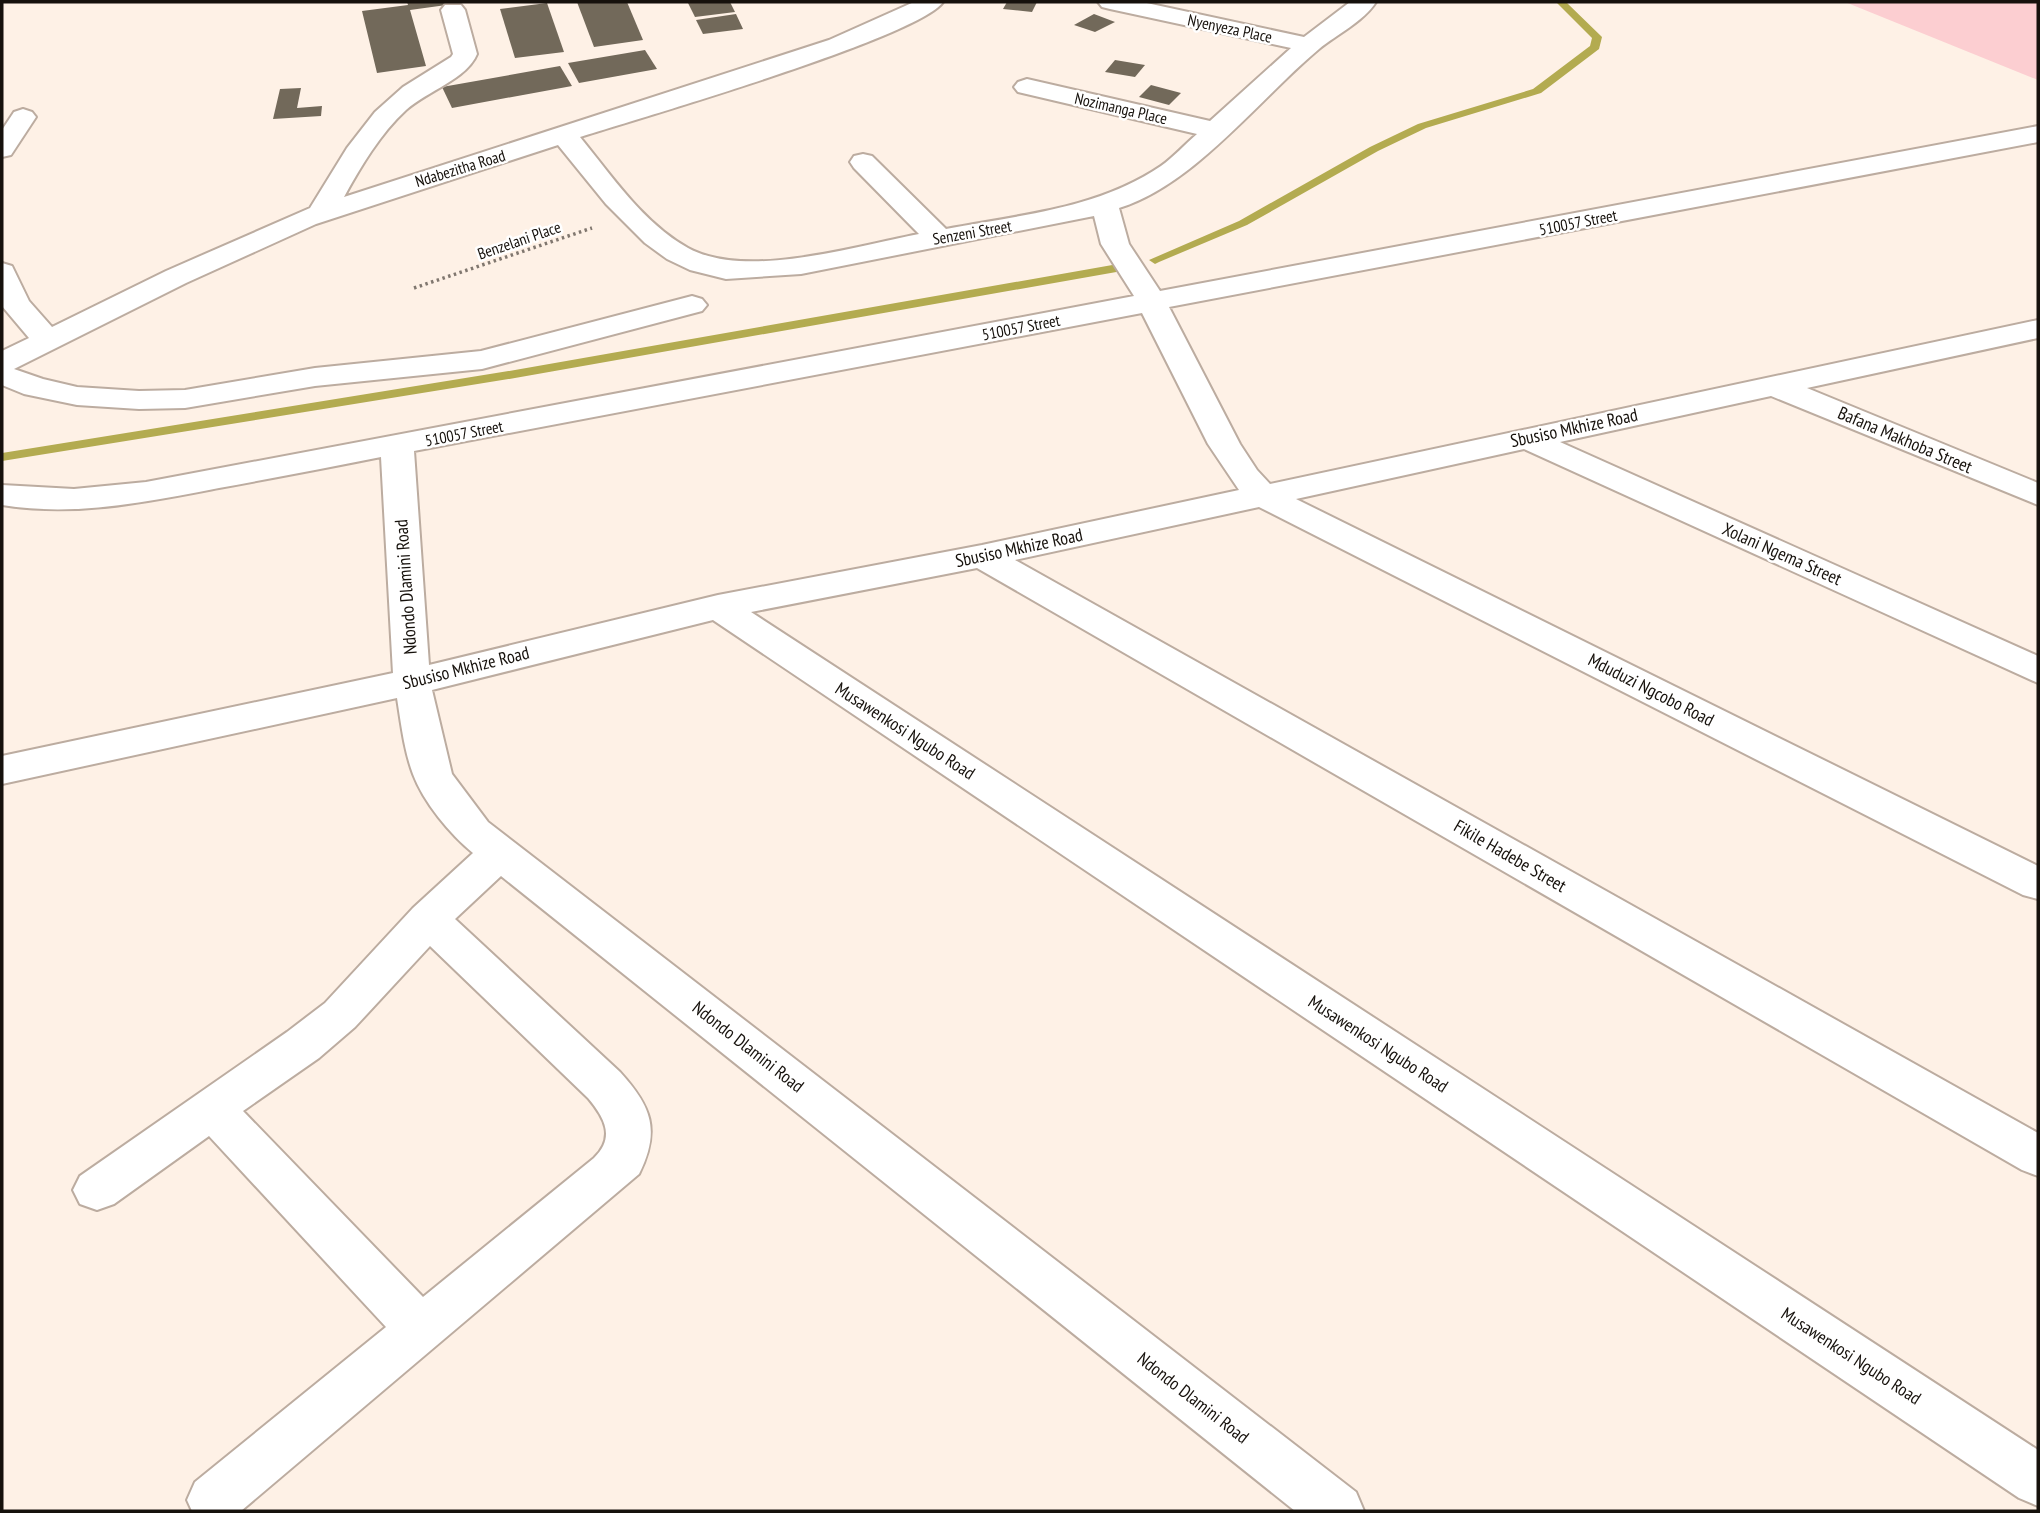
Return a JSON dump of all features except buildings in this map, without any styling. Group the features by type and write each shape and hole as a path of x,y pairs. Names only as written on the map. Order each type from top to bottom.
{"street":[{"name":"Ndabezitha Road","path":"2,363 274,230 321,212 838,46 904,17 930,2"},
{"name":"Nyenyeza Place","path":"1110,2 1309,45"},
{"name":"Senzeni Street","path":"564,135 632,215 679,256 700,265 726,270 760,270 801,265 1071,214 1105,206 1148,186 1171,171 1309,45 1364,2"},
{"path":"321,212 370,134 394,107 462,61 465,54 453,10"},
{"name":"Nozimanga Place","path":"1027,87 1215,130"},
{"path":"2,149 23,117"},
{"name":"510057 Street","path":"2,495 98,499 146,492 2038,134"},
{"path":"863,162 939,237"},
{"path":"1105,206 1115,244 1137,275 1224,444 1244,476 1264,496"},
{"path":"2,272 15,304 48,341"},
{"path":"2,375 35,387 77,396 139,400 185,399 315,377 482,360 692,305"},
{"name":"Sbusiso Mkhize Road","path":"2,770 412,682 718,607 982,556 1772,385 2028,337"},
{"name":"Bafana Makhoba Street","path":"1772,385 2038,495"},
{"name":"Xolani Ngema Street","path":"1525,438 2038,671"},
{"name":"Ndondo Dlamini Road","path":"397,445 412,682 433,775 474,832 1337,1511"},
{"name":"Mduduzi Ngcobo Road","path":"1264,496 2038,884"},
{"name":"Fikile Hadebe Street","path":"982,556 2038,1156"},
{"name":"Musawenkosi Ngubo Road","path":"718,607 2038,1480"},
{"path":"97,1190 340,1015 428,919 502,852"},
{"path":"214,1500 611,1172 622,1160 629,1134 625,1108 428,919"},
{"path":"212,1109 421,1329"}],"path":[{"name":"Benzelani Place","path":"414,288 632,215"}],"shaded area":[{"path":"1845,2 2038,2 2038,80"}],"waterway":[{"path":"1155,260 1243,223 1374,149 1422,126 1537,91 1595,47 1597,37 1561,2"},
{"path":"2,457 515,374 1118,268"}]}
